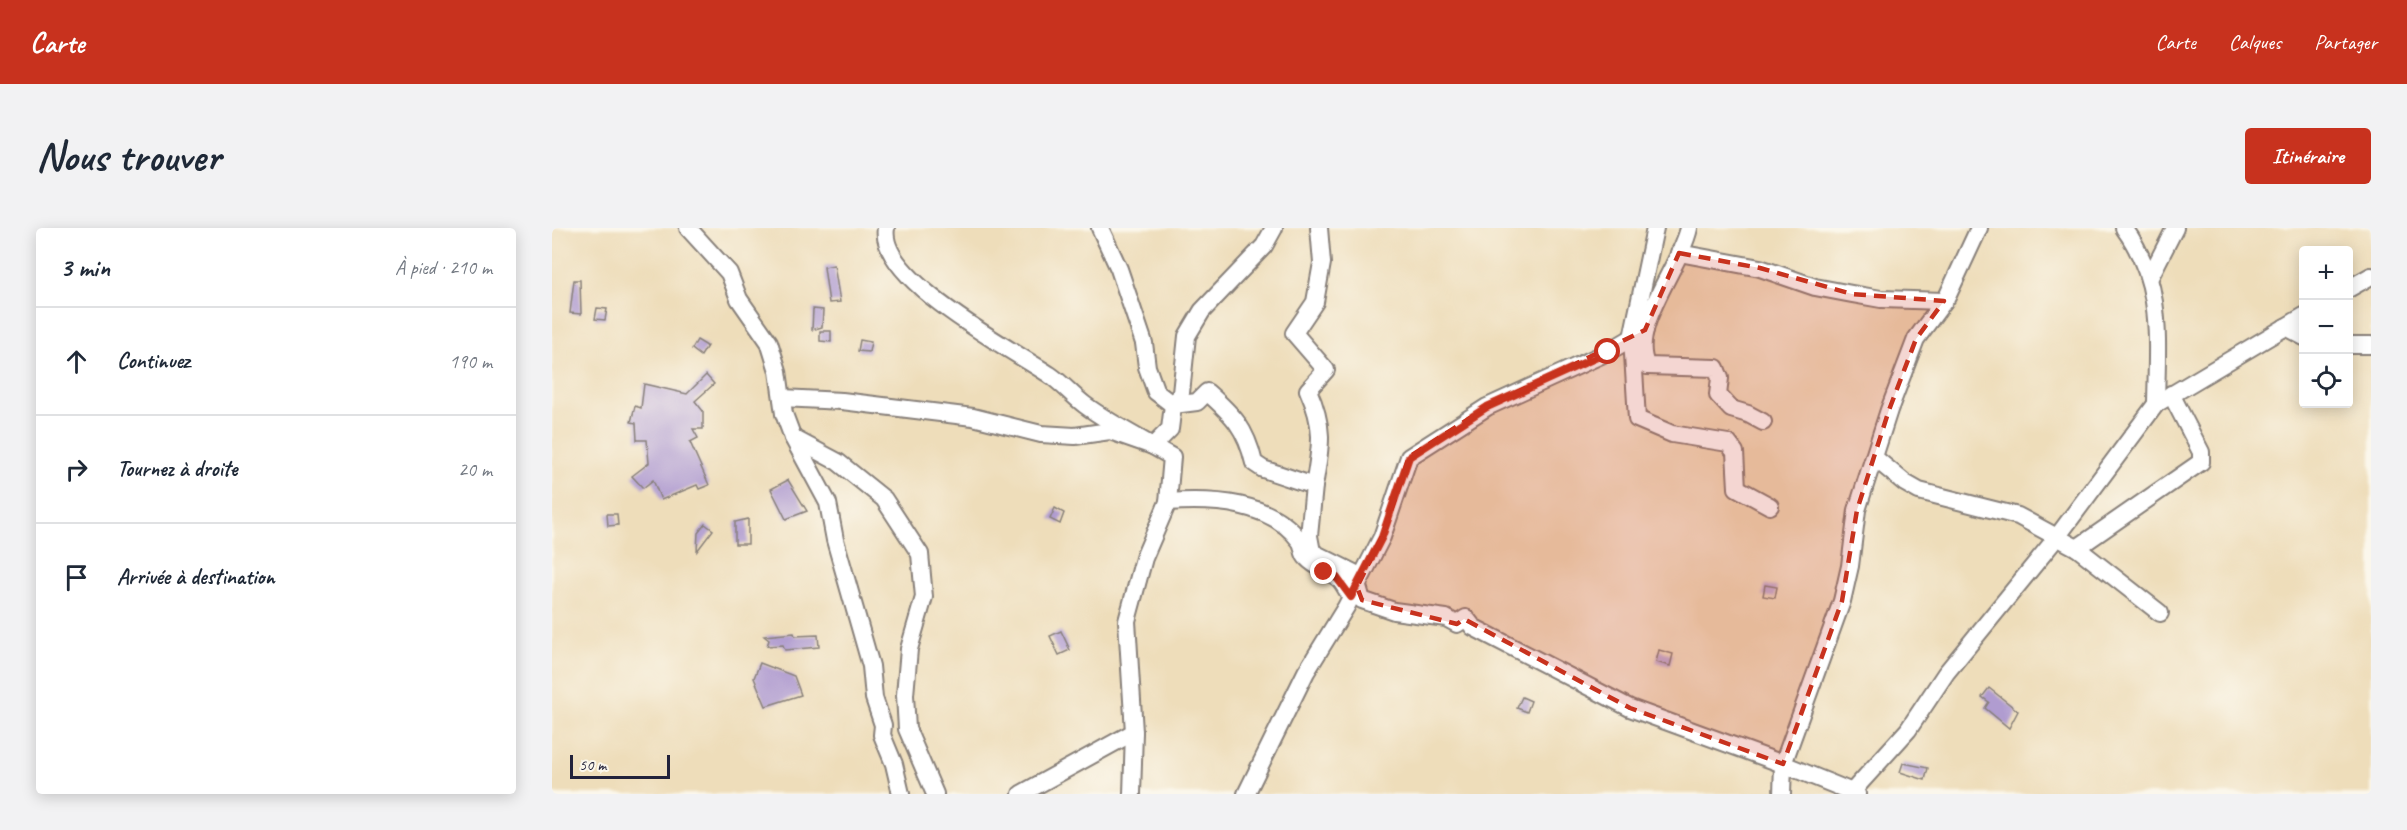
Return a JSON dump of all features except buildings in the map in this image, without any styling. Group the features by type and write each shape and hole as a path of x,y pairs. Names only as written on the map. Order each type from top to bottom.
{"street":[{"path":"886,228 885,236 891,256 909,277 994,341 1052,376 1087,406 1172,457 1168,501 1144,558 1127,621 1134,732 1132,794"},
{"path":"1100,228 1119,269 1144,343 1147,367 1156,392 1173,405 1197,402 1207,392 1238,422 1249,441 1254,463 1263,469 1314,486"},
{"path":"1153,446 1170,429 1173,405 1181,393 1187,336 1202,311 1227,286 1243,265 1264,246 1274,228"},
{"path":"1319,228 1322,262 1315,302 1294,333 1326,370 1308,390 1318,413 1323,440 1314,486 1309,536 1312,552 1354,573 1354,592"},
{"path":"1655,228 1639,334 1637,419 1672,434 1728,443 1735,452 1737,488 1770,506"},
{"path":"1246,794 1306,672 1354,592 1382,537 1409,457 1487,407 1608,352 1639,334 1689,228"},
{"path":"1782,794 1783,764 1842,601 1850,566 1857,510 1876,459 1889,411 1916,339 1944,301 1979,228"},
{"path":"2124,228 2138,247 2150,277 2157,323 2156,404"},
{"path":"2150,277 2175,228"},
{"path":"690,229 729,273 739,299 769,342 793,438 828,503 835,540 871,666 874,698 883,725 882,735 894,764 901,794"},
{"path":"1679,253 1760,268 1815,287 1852,294 1881,299 1944,301"},
{"path":"2353,287 2371,276"},
{"path":"1168,501 1199,500 1251,507 1278,520 1301,543 1305,556 1324,572 1337,578 1362,600 1394,610 1446,618 1457,624 1466,618 1473,627 1630,708 1783,764 1853,793 1891,751 1946,674 2057,537 2156,404 2299,319"},
{"path":"2285,327 2299,334"},
{"path":"1639,334 1643,347 1643,359 1647,366 1716,368 1720,378 1718,395 1724,402 1731,409 1763,422"},
{"path":"2353,345 2371,345"},
{"path":"2077,548 2201,462 2201,452 2171,394"},
{"path":"782,398 842,401 973,417 1041,434 1075,436 1110,431 1153,446"},
{"path":"793,438 838,462 885,500 920,554 924,597 909,649 905,695 907,729 935,794"},
{"path":"1876,459 1905,483 1919,491 2018,516 2057,537 2077,548 2160,613"},
{"path":"1021,794 1134,732"}],"highlighted area":[{"path":"1679,253 1760,268 1852,294 1944,301 1916,339 1889,410 1857,510 1842,601 1783,764 1630,708 1464,619 1457,624 1362,600 1357,587 1382,537 1409,457 1487,407 1645,330"}],"route":[{"path":"1324,572 1337,578 1351,597 1382,537 1409,457 1487,407 1608,352"}]}
